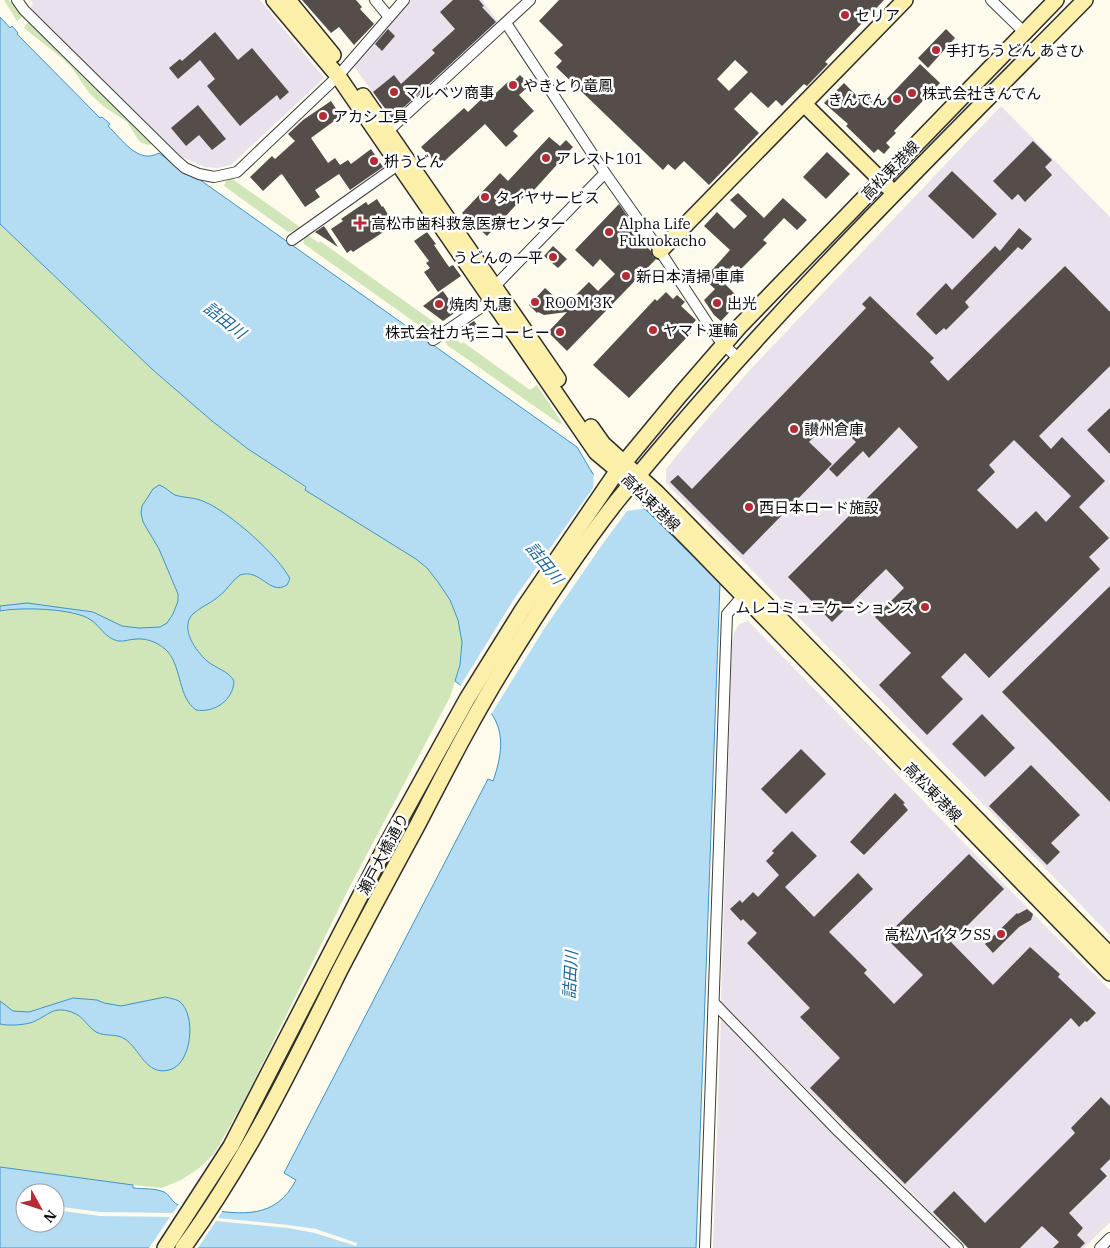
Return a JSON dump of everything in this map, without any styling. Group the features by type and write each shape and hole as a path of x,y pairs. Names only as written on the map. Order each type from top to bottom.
{"street":[{"path":"17,0 24,10 176,160 185,168 199,174 214,177 237,172 341,72 404,0"},
{"path":"274,0 341,72 495,294 596,452 619,470"},
{"path":"288,0 341,72 388,131 402,162"},
{"path":"375,0 389,17"},
{"path":"388,131 530,0"},
{"path":"660,251 905,0"},
{"path":"991,0 1024,32"},
{"name":"高松東港線","path":"1056,0 723,344 619,470 746,592 1110,955"},
{"name":"高松東港線","path":"633,482 738,358 895,193 1085,0"},
{"path":"506,23 714,333 738,358"},
{"path":"804,104 895,193"},
{"path":"292,240 402,162"},
{"path":"434,340 495,294 605,173"},
{"name":"瀬戸大橋通り","path":"165,1248 240,1130 388,842 467,699 523,609 619,470"},
{"name":"瀬戸大橋通り","path":"183,1248 246,1152 364,923 478,710 558,583 633,482"},
{"path":"705,1248 727,614 746,592"},
{"name":"高松東港線","path":"746,592 1110,973"},
{"path":"714,1003 838,1131 958,1248"},
{"path":"1100,1248 1110,1238"}],"shaded area":[{"path":"30,0 260,0 324,78 231,165 217,168 205,167 182,157 32,13 31,7 33,3"},
{"path":"410,0 482,0 499,23 393,121 353,65"},
{"path":"1001,106 1110,217 1110,935 666,483 666,469 748,372"},
{"path":"748,621 1049,930 1110,990 1110,1222 1084,1248 967,1248 721,1004 732,643 734,633 739,624"},
{"path":"721,1017 951,1248 713,1248"}],"green space":[{"path":"4,0 9,0 154,143 149,145 139,141 127,122 103,106 90,94 63,59 24,28 28,22 22,17 17,21"},
{"path":"231,178 300,227 288,232 224,186 226,181"},
{"path":"0,224 153,370 212,421 248,449 306,488 306,490 416,559 427,568 450,600 458,620 462,642 460,665 450,697 348,890 244,1101 214,1154 198,1169 181,1180 162,1188 0,1167"},
{"path":"306,234 319,243 320,241 441,327 441,330 430,333 304,244 303,238"},
{"path":"449,335 462,344 463,342 530,390 537,385 562,423 560,424 447,345 445,339"}],"water":[{"name":"詰田川","path":"0,17 10,28 12,26 17,34 100,118 102,117 110,124 108,126 131,149 144,156 159,153 187,174 196,177 577,447 593,474 646,510 720,583 696,1248 0,1248 0,1167 133,1185 133,1188 153,1189 164,1192 176,1204 188,1207 245,1213 268,1208 279,1202 288,1193 296,1180 284,1173 488,779 493,781 500,755 499,729 496,721 479,700 455,681 460,665 462,642 458,620 450,600 427,568 416,559 305,490 306,487 248,449 153,370 0,224"},
{"path":"159,485 175,495 205,502 227,515 265,547 290,579 287,585 275,587 254,575 240,575 221,595 193,614 189,620 188,632 198,651 207,661 229,675 234,681 233,688 226,700 209,710 196,710 190,704 183,690 176,666 168,652 154,642 146,639 120,641 113,639 106,635 91,620 72,613 33,609 0,611 0,606 27,603 93,612 122,626 139,628 160,627 167,623 178,601 178,594 159,549 143,522 141,513 142,506 153,489"},
{"path":"165,997 179,1001 185,1007 190,1027 187,1049 183,1059 177,1066 169,1070 161,1071 155,1069 125,1039 96,1032 79,1016 68,1011 56,1010 27,1024 0,1024 0,1001 13,1011 29,1012 73,998 97,1000 121,1006"}],"pier":[{"path":"594,471 647,508 627,511 544,629 490,716 459,688 514,599 593,488"},
{"path":"180,1203 200,1206 194,1215 197,1215 203,1206 223,1210 218,1218 316,1229 357,1243 356,1246 315,1233 288,1228 216,1221 198,1248 175,1248 194,1220 192,1219 172,1248 149,1248 170,1217 100,1216 65,1211 65,1207 100,1212 173,1213"}],"building":[{"path":"302,0 356,0 362,7 360,9 374,24 354,45 339,27 331,33"},
{"path":"453,0 479,0 484,6 482,7 496,22 392,118 373,92 394,75 401,84 435,53 432,50 455,29 440,12"},
{"path":"559,0 884,0 825,62 828,64 807,86 804,84 782,106 776,100 768,108 751,92 734,109 759,133 709,185 684,161 675,170 668,164 663,170 556,67 562,61 554,53 563,45 539,21","holes":["735,60 748,72 729,91 717,79"]},
{"path":"388,29 395,36 382,51 375,44"},
{"path":"946,29 955,38 928,68 918,58"},
{"path":"215,32 238,60 252,48 289,92 280,100 277,95 240,126 207,86 215,79 200,60 178,79 169,68 180,59 182,61"},
{"path":"920,64 940,83 894,131 896,133 886,143 890,147 884,154 878,149 874,153 846,126 848,124 824,103 844,83 859,98 865,91 880,106"},
{"path":"520,75 530,85 519,95 534,111 513,131 518,136 506,147 485,124 439,166 421,147 464,108 468,112 492,89 496,93 510,80 512,83"},
{"path":"331,101 341,116 311,138 328,163 335,158 340,165 348,160 351,164 371,149 383,167 350,190 339,174 315,190 320,197 305,207 282,174 263,191 250,177 272,156 275,159 295,141 288,134 303,120"},
{"path":"198,105 226,139 212,150 199,135 186,146 171,128"},
{"path":"549,137 560,146 566,140 573,147 534,190 532,188 487,236 462,213 500,173 508,181"},
{"path":"1033,141 1052,160 1045,167 1052,175 1025,202 1018,194 1012,200 993,181"},
{"path":"827,152 850,174 826,199 803,177"},
{"path":"952,171 997,214 973,239 928,196"},
{"path":"738,193 764,218 783,198 807,220 797,230 784,218 763,240 767,243 739,271 733,265 720,279 741,300 721,321 714,315 704,300 715,289 704,279 730,250 704,226 717,212 734,229 747,216 730,200"},
{"path":"377,199 394,225 353,252 351,250 347,253 331,229 343,221 341,219 366,202 368,205"},
{"path":"619,204 637,230 633,234 651,251 656,259 567,351 548,332 567,312 544,315 537,313 529,305 545,288 565,306 589,282 598,291 615,274 600,259 593,267 575,250"},
{"path":"324,226 338,247 315,232"},
{"path":"1019,228 1032,239 1022,250 1018,247 965,302 969,307 946,330 944,328 936,335 916,314 946,283 952,290 995,246 1000,251"},
{"path":"427,232 449,267 453,265 461,276 438,292 424,272 430,268 426,263 429,261 414,241"},
{"path":"553,246 567,259 558,268 544,256"},
{"path":"1065,266 1110,312 1110,366 1039,436 1051,449 1062,437 1105,481 1079,507 1109,538 1089,557 1100,569 989,678 965,653 941,677 963,699 927,735 879,685 911,653 875,617 904,588 886,569 832,622 788,577 918,447 899,427 869,458 863,451 837,477 829,469 856,442 832,418 809,442 832,464 743,555 670,482 678,475 692,489 866,308 862,304 870,296 934,358 930,362 948,381","holes":["1014,440 1071,496 1046,522 1036,511 1017,529 977,490 995,472 989,465"]},
{"path":"443,291 457,311 443,321 423,306"},
{"path":"666,292 673,299 677,295 685,302 681,306 696,320 687,330 691,333 629,398 593,365 655,299 657,301"},
{"path":"474,321 483,333 471,342 461,329"},
{"path":"1110,408 1110,454 1087,430"},
{"path":"1110,586 1110,802 1002,692"},
{"path":"982,714 1015,748 985,777 952,744"},
{"path":"801,749 826,774 786,814 761,789"},
{"path":"1031,765 1080,815 1051,843 1060,852 1047,865 989,806"},
{"path":"895,793 905,803 903,804 908,810 864,855 850,842"},
{"path":"792,831 817,856 785,887 814,917 858,873 873,889 829,932 867,970 864,973 894,1004 923,975 885,937 969,854 1004,889 951,942 993,985 1030,947 1060,974 1058,977 1096,1013 1079,1027 1071,1018 905,1184 810,1088 840,1058 800,1017 810,1008 747,943 757,933 743,919 741,921 730,909 740,900 742,903 753,892 758,897 779,875 766,861 774,853 772,851"},
{"path":"1027,909 1033,914 1031,920 1019,927 993,953 985,944 1017,913"},
{"path":"1101,1097 1110,1106 1110,1159 1100,1169 1107,1176 1069,1213 1083,1228 1077,1235 1085,1243 1080,1248 1053,1248 1059,1242 1042,1226 1020,1248 968,1248 933,1212 954,1191 985,1223 1075,1133 1071,1128"}],"place":[{"name":"セリア","path":"845,15"},
{"name":"手打ちうどん あさひ","path":"936,50"},
{"name":"やきとり竜鳳","path":"513,85"},
{"name":"マルベツ商事","path":"394,92"},
{"name":"株式会社きんでん","path":"912,93"},
{"name":"きんでん","path":"897,99"},
{"name":"アカシ工具","path":"323,116"},
{"name":"アレスト101","path":"546,158"},
{"name":"枡うどん","path":"374,161"},
{"name":"タイヤサービス","path":"485,197"},
{"name":"高松市歯科救急医療センター","path":"360,223"},
{"name":"Alpha Life Fukuokacho","path":"609,232"},
{"name":"うどんの一平","path":"553,257"},
{"name":"新日本清掃 車庫","path":"626,276"},
{"name":"ROOM 3K","path":"535,302"},
{"name":"出光","path":"717,303"},
{"name":"焼肉 丸惠","path":"439,304"},
{"name":"ヤマト運輸","path":"653,330"},
{"name":"株式会社カキ三コーヒー","path":"560,332"},
{"name":"讃州倉庫","path":"794,429"},
{"name":"西日本ロード施設","path":"749,507"},
{"name":"ムレコミュニケーションズ","path":"925,607"},
{"name":"高松ハイタクSS","path":"1001,934"}]}
